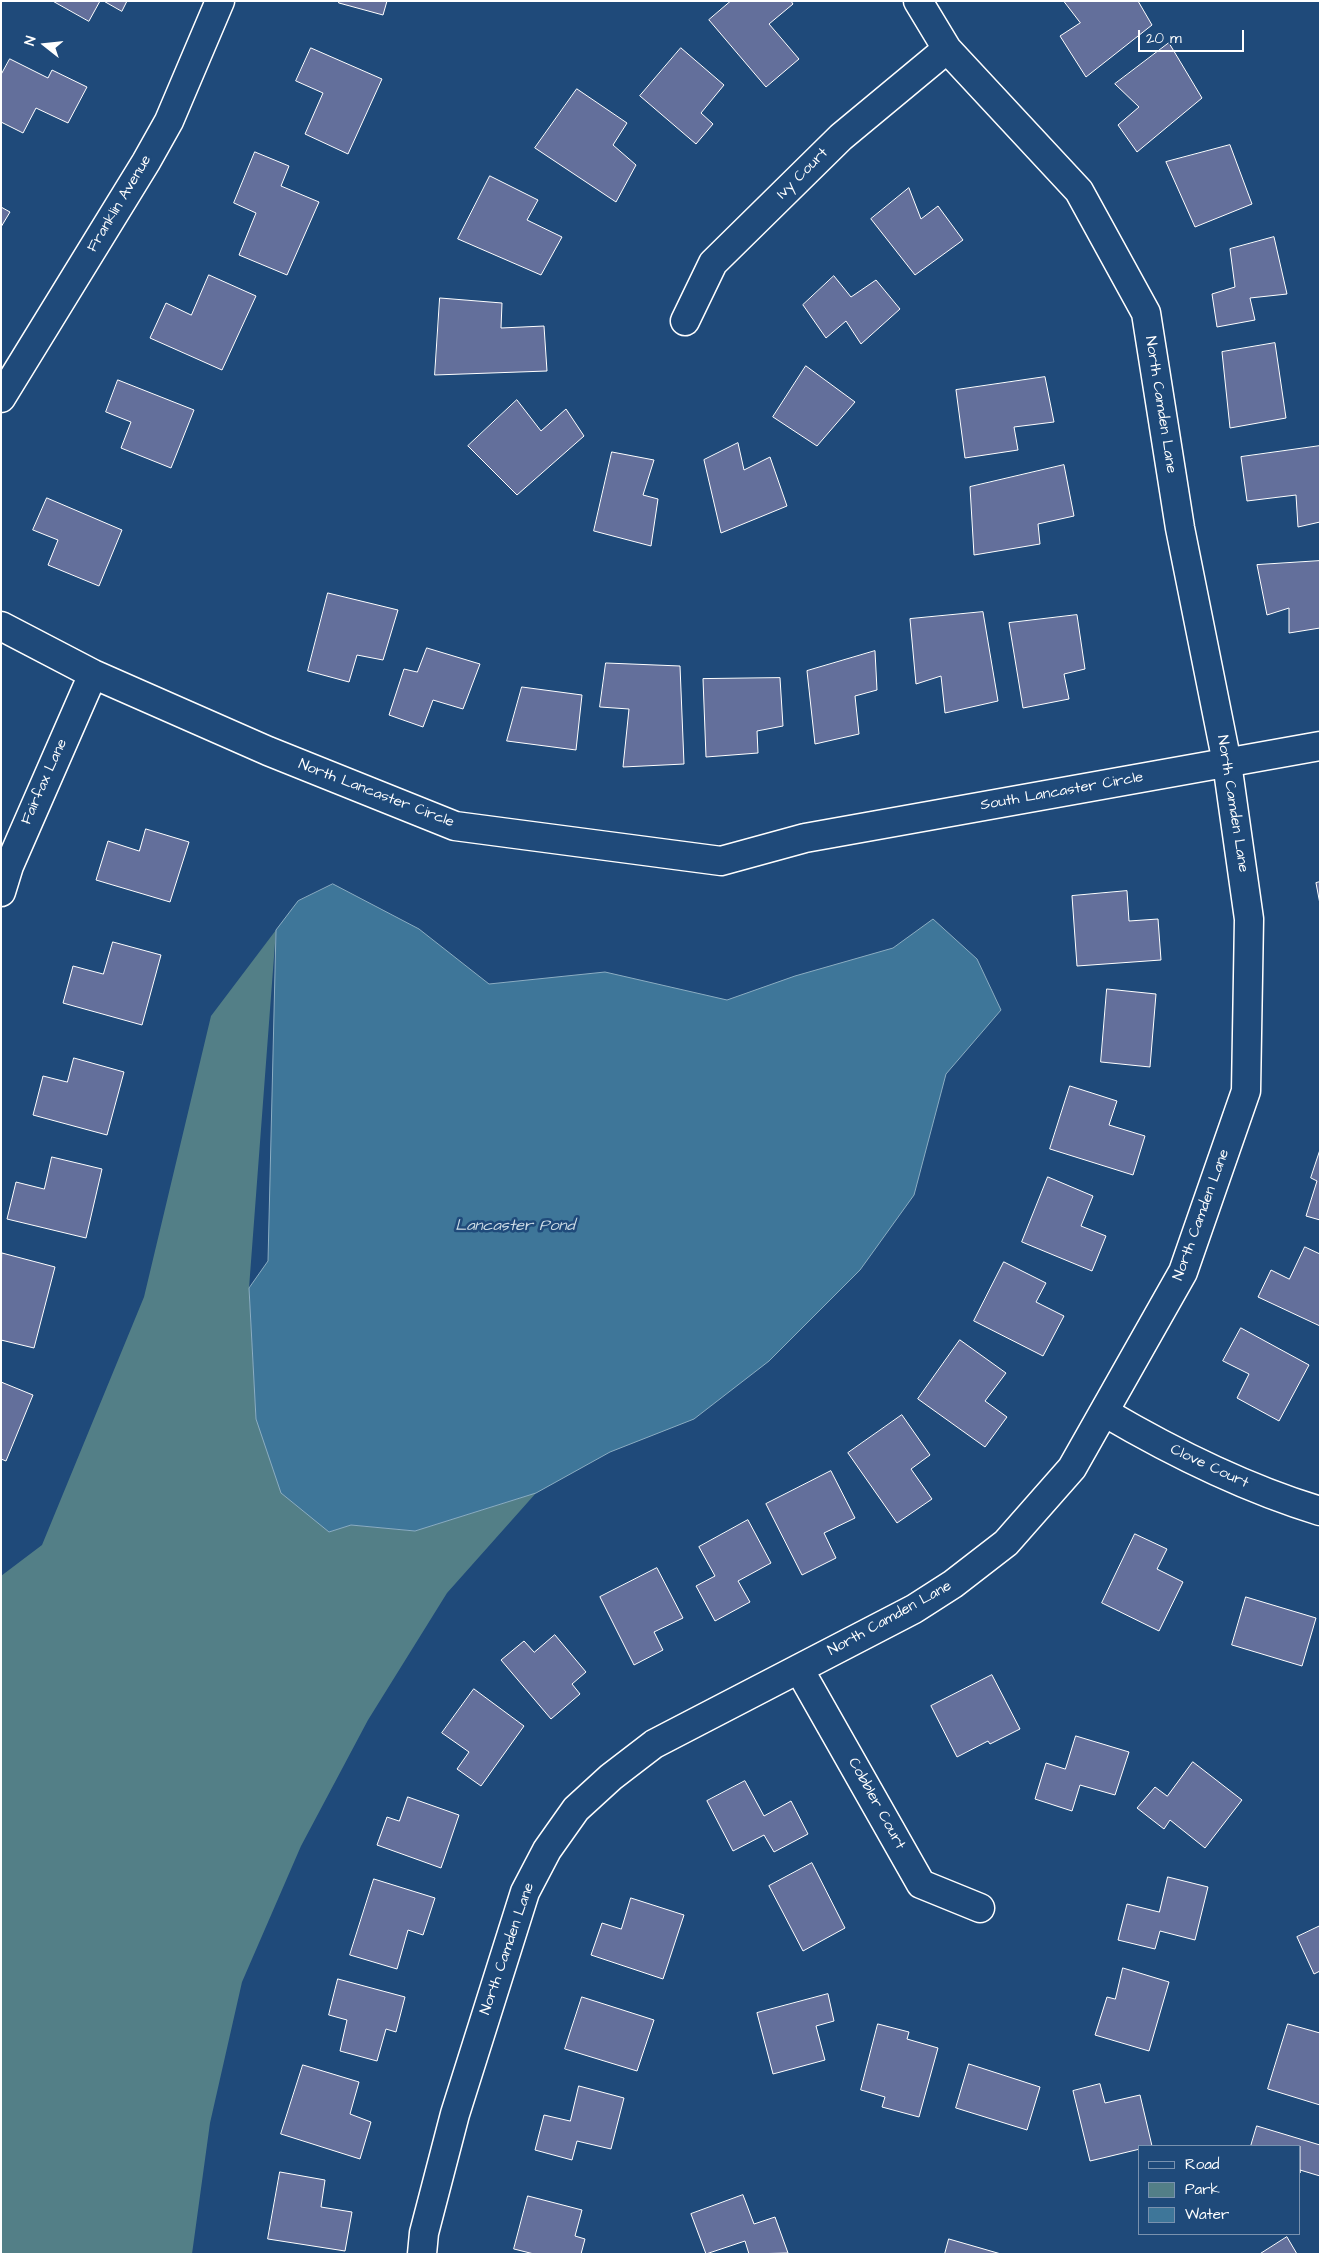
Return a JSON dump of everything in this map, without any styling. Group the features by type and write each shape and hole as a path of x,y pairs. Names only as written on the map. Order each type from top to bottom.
{"street":[{"name":"Franklin Avenue","path":"1,398 146,162 169,121 220,1"},
{"name":"North Camden Lane","path":"422,2254 424,2233 455,2114 525,1892 547,1850 576,1809 654,1744 914,1609 953,1584 1006,1543 1072,1468 1183,1272 1246,1090 1249,919 1227,763 1180,528 1146,313 1078,191 947,49 918,1"},
{"name":"Ivy Court","path":"685,321 713,263 841,137 947,49"},
{"name":"North Lancaster Circle","path":"1,626 93,674 268,751 455,826 721,861 805,838"},
{"name":"Fairfax Lane","path":"1,892 9,866 93,674"},
{"name":"South Lancaster Circle","path":"805,838 1320,746"},
{"name":"Clove Court","path":"1104,1412 1142,1434 1219,1473 1283,1500 1320,1511"},
{"name":"Cobbler Court","path":"799,1669 921,1884 980,1908"}],"green space":[{"path":"276,930 249,1288 256,1419 329,1532 351,1525 415,1531 536,1493 447,1593 368,1720 301,1846 242,1982 210,2123 192,2254 1,2254 1,1576 42,1545 144,1297 211,1016"}],"water":[{"name":"Lancaster Pond","path":"333,884 419,929 489,984 605,972 727,1000 795,976 893,948 933,919 977,959 1001,1010 946,1074 914,1195 860,1270 769,1361 694,1419 610,1452 536,1493 415,1531 351,1525 329,1532 281,1493 256,1419 249,1288 268,1261 276,930 298,901"}],"building":[{"path":"53,1 100,1 89,21"},
{"path":"104,1 127,1 122,11"},
{"path":"339,1 387,1 383,15 339,3"},
{"path":"731,1 791,1 793,4 769,24 799,59 766,87 709,20"},
{"path":"1064,1 1138,1 1152,25 1086,77 1060,36 1080,23"},
{"path":"1169,43 1202,98 1137,152 1118,125 1139,107 1115,84"},
{"path":"311,48 382,79 348,154 305,134 323,93 296,81"},
{"path":"681,48 724,85 701,113 713,124 696,144 640,96"},
{"path":"10,59 48,78 52,70 87,87 68,123 36,108 23,133 1,122 1,75"},
{"path":"577,89 627,123 613,145 636,165 616,202 535,148"},
{"path":"1230,145 1252,204 1195,227 1166,162"},
{"path":"255,152 289,166 281,186 319,202 287,275 239,255 256,213 234,203"},
{"path":"490,176 538,200 527,220 562,237 541,275 458,239"},
{"path":"909,188 921,219 938,206 963,240 915,275 871,219"},
{"path":"1,207 10,212 1,227"},
{"path":"1274,237 1287,294 1250,298 1255,320 1217,327 1212,294 1235,287 1230,249"},
{"path":"209,275 256,296 222,370 150,338 166,303 191,315"},
{"path":"834,276 851,297 876,280 900,309 861,344 846,321 826,338 803,305"},
{"path":"440,298 502,303 501,328 544,326 547,371 435,375"},
{"path":"1275,343 1286,418 1230,428 1222,352"},
{"path":"806,366 855,402 817,446 773,417"},
{"path":"1045,377 1054,422 1014,427 1018,450 965,458 956,390"},
{"path":"118,380 194,410 171,468 121,448 131,422 106,412"},
{"path":"517,400 541,431 566,409 584,436 517,495 468,446"},
{"path":"738,443 744,470 770,457 787,506 721,533 704,460"},
{"path":"1320,446 1320,522 1298,527 1296,495 1247,501 1241,457"},
{"path":"612,452 654,460 643,495 658,499 651,546 594,531"},
{"path":"1064,465 1074,516 1038,524 1040,544 974,555 970,487"},
{"path":"47,498 122,530 99,586 48,565 58,540 33,530"},
{"path":"1320,561 1320,628 1289,633 1289,608 1267,615 1257,565"},
{"path":"328,593 398,610 383,660 357,655 349,682 308,671"},
{"path":"983,612 998,701 945,713 941,676 916,684 910,619"},
{"path":"1077,615 1085,669 1064,674 1069,699 1023,708 1009,623"},
{"path":"427,648 480,664 463,709 433,700 423,727 389,715 404,669 417,672"},
{"path":"875,651 877,690 855,696 859,734 815,744 807,671"},
{"path":"606,663 680,666 684,764 623,767 629,709 600,707"},
{"path":"780,678 783,726 757,731 758,753 706,757 703,679"},
{"path":"522,687 582,695 576,750 507,741"},
{"path":"146,829 189,842 170,902 96,880 108,841 139,851"},
{"path":"1320,882 1320,904 1316,883"},
{"path":"1127,891 1129,921 1158,919 1161,960 1077,966 1072,896"},
{"path":"113,942 161,955 142,1025 63,1003 73,966 103,974"},
{"path":"1107,989 1156,994 1150,1067 1101,1062"},
{"path":"74,1058 124,1072 107,1135 33,1115 43,1076 67,1082"},
{"path":"1070,1086 1117,1101 1109,1125 1145,1136 1133,1175 1050,1149"},
{"path":"1320,1150 1320,1220 1306,1216 1317,1181 1311,1178"},
{"path":"52,1157 102,1169 86,1238 7,1219 16,1182 44,1189"},
{"path":"1048,1177 1093,1196 1081,1226 1106,1236 1092,1271 1022,1242"},
{"path":"1305,1247 1320,1254 1320,1326 1258,1297 1271,1270 1289,1279"},
{"path":"2,1253 55,1267 34,1348 1,1340"},
{"path":"1004,1262 1046,1283 1036,1302 1064,1316 1043,1356 974,1321"},
{"path":"1241,1328 1309,1365 1279,1421 1237,1398 1249,1374 1223,1361"},
{"path":"960,1340 1006,1373 985,1401 1007,1417 985,1447 918,1399"},
{"path":"1,1382 33,1395 6,1461 1,1459"},
{"path":"902,1415 930,1455 911,1469 932,1499 897,1523 848,1453"},
{"path":"831,1471 855,1518 824,1533 836,1558 802,1575 766,1504"},
{"path":"748,1520 771,1563 738,1581 750,1602 715,1621 696,1586 715,1576 699,1547"},
{"path":"1135,1534 1167,1549 1157,1569 1183,1582 1159,1631 1102,1603"},
{"path":"657,1568 683,1618 654,1632 663,1650 634,1665 600,1597"},
{"path":"1246,1597 1316,1618 1302,1666 1232,1645"},
{"path":"555,1635 586,1672 572,1684 580,1694 551,1719 501,1660 524,1641 534,1652"},
{"path":"992,1675 1020,1729 990,1744 988,1741 957,1757 931,1706"},
{"path":"474,1689 524,1726 481,1786 457,1769 469,1752 442,1733"},
{"path":"1076,1736 1129,1752 1115,1795 1080,1785 1072,1811 1035,1799 1046,1763 1065,1769"},
{"path":"1193,1762 1242,1800 1205,1848 1170,1820 1164,1829 1137,1808 1155,1787 1167,1796"},
{"path":"745,1781 764,1816 791,1801 808,1834 774,1852 764,1835 733,1851 707,1801"},
{"path":"408,1797 459,1815 441,1868 377,1845 387,1817 399,1821"},
{"path":"812,1863 845,1928 803,1951 769,1886"},
{"path":"1168,1877 1208,1887 1195,1940 1160,1931 1155,1949 1118,1940 1127,1904 1159,1912"},
{"path":"374,1879 435,1898 423,1935 408,1930 397,1969 350,1955"},
{"path":"631,1898 684,1915 663,1979 591,1955 602,1923 621,1929"},
{"path":"1320,1926 1320,1971 1314,1974 1297,1937"},
{"path":"1123,1968 1169,1982 1149,2051 1095,2035 1107,1997 1115,1999"},
{"path":"338,1979 405,1997 396,2032 386,2029 377,2061 340,2051 347,2020 329,2015"},
{"path":"828,1994 834,2021 816,2026 825,2060 773,2074 757,2013"},
{"path":"582,1997 654,2020 637,2071 565,2049"},
{"path":"878,2024 909,2032 907,2039 938,2048 919,2117 882,2107 885,2097 861,2090"},
{"path":"1288,2024 1320,2033 1320,2105 1268,2089"},
{"path":"969,2064 1040,2087 1027,2130 956,2108"},
{"path":"303,2065 359,2082 350,2114 371,2122 360,2159 281,2134"},
{"path":"1100,2084 1105,2103 1140,2095 1152,2145 1138,2145 1138,2149 1090,2161 1073,2091"},
{"path":"579,2086 624,2098 611,2149 577,2141 572,2160 535,2150 544,2115 570,2121"},
{"path":"1257,2126 1320,2145 1320,2176 1301,2170 1301,2145 1251,2145"},
{"path":"280,2172 325,2180 321,2207 352,2212 345,2251 268,2239"},
{"path":"743,2195 754,2224 775,2217 788,2253 749,2254 745,2241 706,2254 691,2214"},
{"path":"528,2196 582,2210 575,2236 585,2239 581,2254 534,2254 514,2249"},
{"path":"1287,2237 1297,2254 1260,2254"},
{"path":"949,2239 1001,2254 945,2254"}]}
